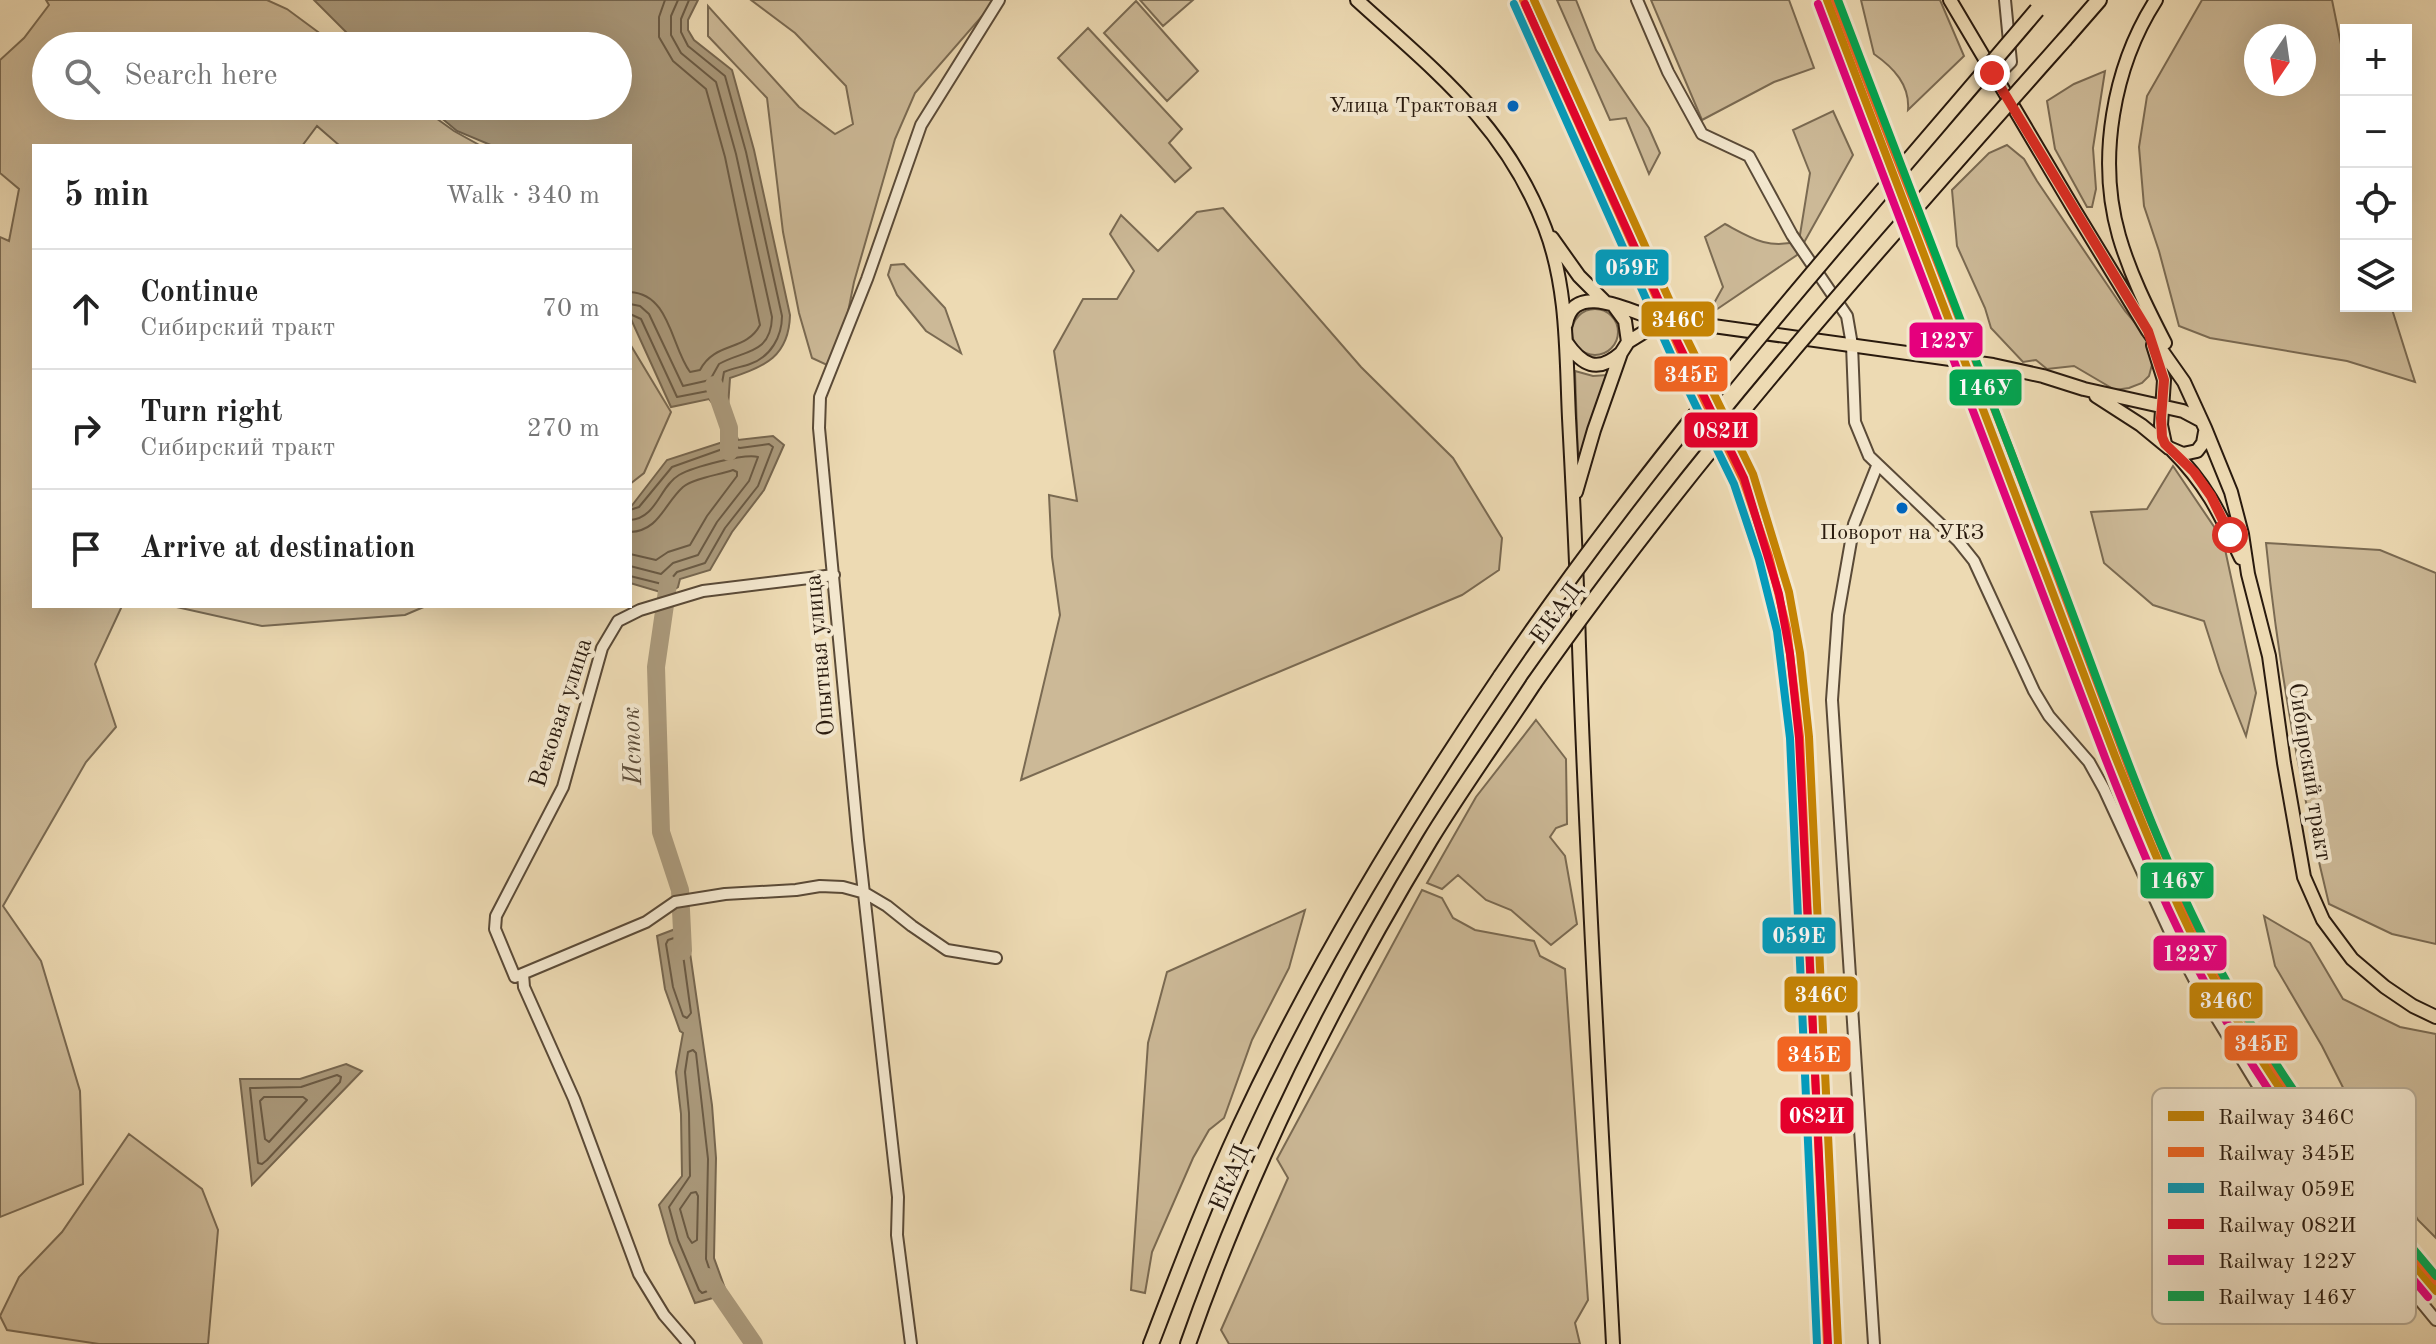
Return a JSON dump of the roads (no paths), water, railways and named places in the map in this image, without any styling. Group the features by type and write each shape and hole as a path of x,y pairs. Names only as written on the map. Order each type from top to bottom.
{"highway":[{"name":"ЕКАД","path":"1188,1344 1239,1214 1310,1060 1431,839 1534,683 1640,539 1750,400 1882,244 2099,0"},
{"name":"ЕКАД","path":"1151,1344 1195,1230 1241,1124 1309,991 1419,799 1571,577 1731,371 2041,5"}],"main road":[{"path":"1357,0 1457,91 1490,128 1521,175 1546,229 1558,270 1566,341 1584,781 1613,1344"},
{"name":"Сибирский тракт","path":"1950,0 2148,331 2184,382 2204,425 2231,492 2269,656 2304,877 2323,920 2352,959 2413,1006 2436,1017"},
{"path":"2156,0 2130,49 2115,108 2109,165 2112,206 2128,265 2184,382"},
{"path":"1546,229 1579,276 1625,321 1625,348 1594,430 1574,499"},
{"path":"1565,327 1571,309 1580,304 1609,303 1662,321 1993,365 2192,415 2204,425 2203,443 2197,451 2183,454 2084,389"},
{"path":"1566,341 1577,358 1598,365 1613,360 1662,321"},
{"name":"Сибирский тракт","path":"2148,331 2164,380 2161,425 2167,446 2194,472 2211,496 2248,574"},
{"path":"2131,400 2146,397 2154,390 2159,381 2159,364"},
{"path":"2161,425 2168,415 2178,410"}],"street":[{"name":"Опытная улица","path":"911,1344 897,1235 898,1197 819,428 820,397 867,279 921,125 999,0"},
{"path":"1637,0 1668,72 1702,134 1749,156 1792,235 1847,316 1852,345 1855,422 1863,446 1877,466 1958,541 1974,561 2034,691 2049,716 2089,762 2176,945 2259,1088"},
{"path":"1995,78 2011,62 2005,0"},
{"path":"1874,1344 1832,700 1838,615 1854,524 1877,466"},
{"name":"Вековая улица","path":"689,1344 664,1315 639,1274 579,1110 519,975 495,929 496,916 563,787 596,667 608,634 618,621 640,610 703,591 834,575"},
{"path":"519,975 646,922 675,902 820,886 843,887 865,893 947,950 996,958"},
{"path":"2416,1296 2436,1320"}],"water":[{"path":"314,0 698,0 688,20 688,30 694,40 732,70 754,150 790,315 789,329 780,350 764,364 730,378 728,407 716,408 709,399 671,407 632,321 632,144 488,144 457,131 444,120 632,120 632,32 346,32"},
{"path":"734,427 738,440 773,436 784,445 764,490 732,532 710,570 680,579 678,587 667,594 632,584 632,505 667,460 723,442 725,429"},
{"path":"686,925 712,1105 716,1158 714,1258 727,1294 695,1303 670,1243 659,1205 682,1176 681,1114 676,1072 683,1033 665,989 657,936"},
{"path":"346,1064 362,1071 252,1185 240,1079 300,1079"}],"waterway":[{"name":"Исток","path":"714,385 729,428 729,452"},
{"name":"Исток","path":"668,584 656,667 661,832 680,890 683,951"},
{"name":"Исток","path":"708,1277 754,1344"}],"rail line":[{"name":"345Е","path":"1523,0 1682,355 1743,480 1769,556 1787,629 1800,737 1827,1344"},
{"name":"346С","path":"1534,0 1687,339 1753,474 1789,592 1800,653 1809,737 1838,1344"},
{"name":"346С","path":"1827,0 2151,845 2220,990 2280,1088"},
{"name":"345Е","path":"1835,0 2011,452 2131,774 2183,899 2215,965 2289,1088"},
{"name":"146У","path":"1838,0 2133,776 2177,882 2229,986 2293,1088"},
{"name":"059Е","path":"1514,4 1673,359 1734,484 1759,559 1777,631 1790,738 1817,1344"},
{"name":"082И","path":"1525,4 1678,343 1744,478 1779,594 1790,654 1799,738 1828,1344"},
{"name":"122У","path":"1818,4 2142,848 2210,992 2268,1088"},
{"name":"146У","path":"2416,1252 2436,1276"},
{"name":"345Е","path":"2416,1258 2436,1281"},
{"name":"346С","path":"2416,1267 2436,1291"},
{"name":"122У","path":"2416,1283 2428,1297"}],"place":[{"name":"Улица Трактовая","path":"1513,106"},
{"name":"Поворот на УКЗ","path":"1902,508"}]}
